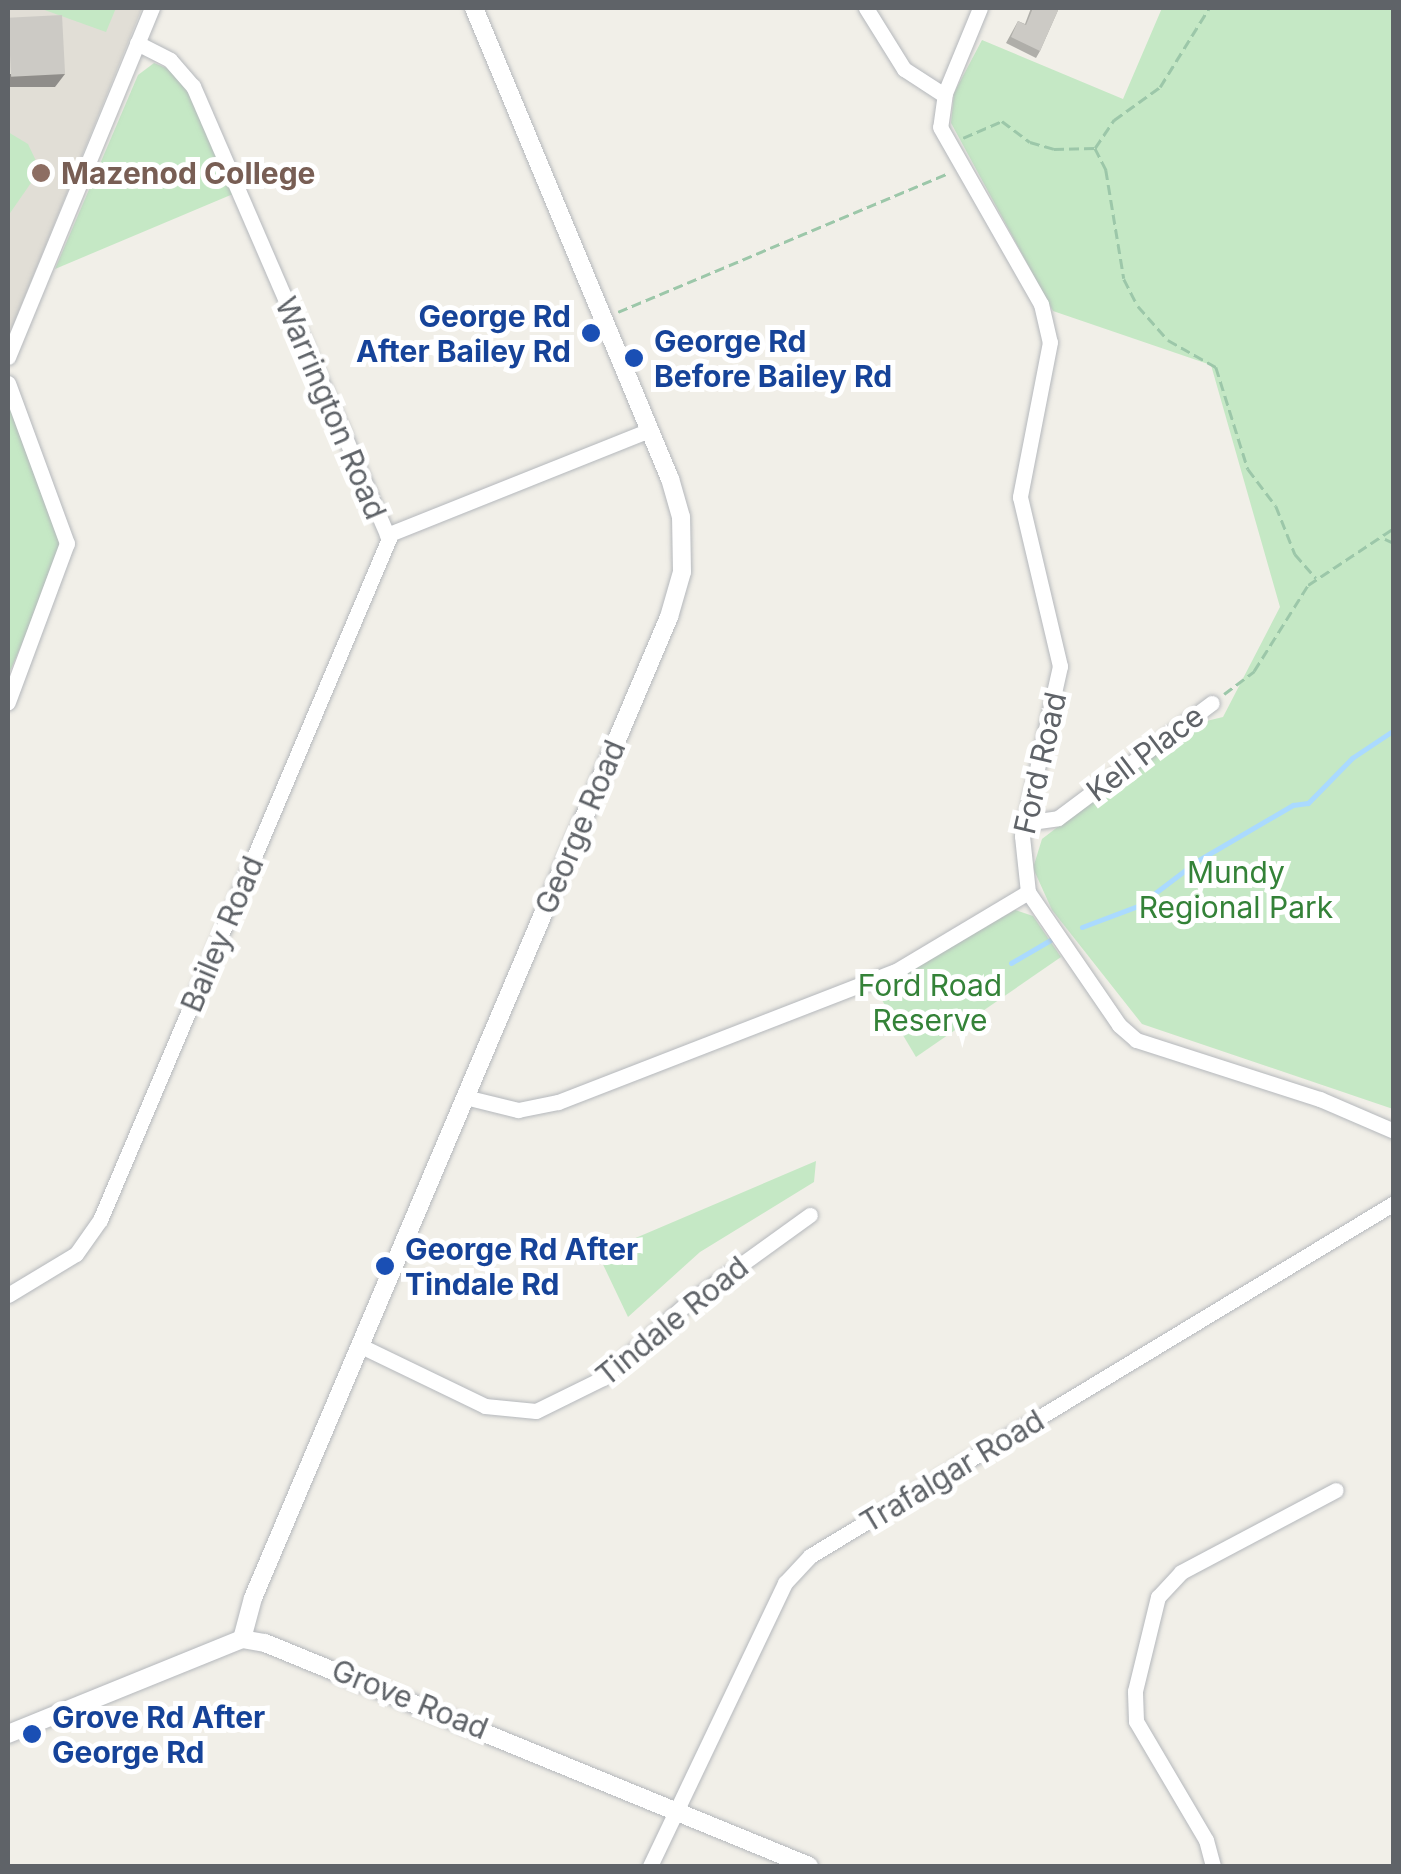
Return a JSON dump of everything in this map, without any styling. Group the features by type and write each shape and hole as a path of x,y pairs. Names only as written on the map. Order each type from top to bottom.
{"street":[{"path":"8,357 152,8"},
{"name":"George Road","path":"242,1639 253,1598 679,588 681,517 650,430 474,8"},
{"path":"866,8 904,69 944,94"},
{"name":"Ford Road","path":"980,8 944,94 939,120 952,152 1041,304 1049,331 1048,377 1020,497 1060,666 1024,823 1028,892"},
{"name":"Warrington Road","path":"137,43 170,60 193,86 376,519 390,536 650,430"},
{"path":"8,383 67,543 8,702"},
{"name":"Bailey Road","path":"8,1295 76,1254 100,1220 390,536"},
{"name":"Kell Place","path":"1024,823 1058,818 1212,703"},
{"path":"466,1097 518,1110 558,1102 894,972 1028,892 1119,1026 1136,1040 1348,1109 1394,1130"},
{"name":"Trafalgar Road","path":"650,1866 785,1584 810,1556 1394,1203"},
{"name":"Tindale Road","path":"361,1346 485,1406 536,1411 603,1378 685,1306 810,1215"},
{"path":"1213,1866 1206,1840 1136,1721 1135,1691 1158,1597 1181,1572 1336,1490"},
{"path":"8,1734 242,1639"},
{"name":"Grove Road","path":"242,1639 297,1652 809,1866"}],"path":[{"path":"1095,148 1114,120 1160,87 1208,8"},
{"path":"952,152 974,128 1002,121 1030,142 1054,149 1095,148"},
{"path":"1095,148 1106,170 1124,279 1138,306 1168,340 1212,361 1248,469 1276,506 1295,554 1316,578"},
{"path":"612,315 953,172"},
{"path":"1212,703 1254,670 1284,613 1316,578 1384,538 1394,528"},
{"path":"1384,538 1394,543"}],"shaded area":[{"name":"Mazenod College","path":"8,8 142,8 8,338"}],"green space":[{"path":"39,8 116,8 106,32"},
{"name":"Mundy Regional Park","path":"1162,8 1393,8 1393,1109 1142,1024 1052,910 1033,868 1042,839 1190,725 1223,717 1280,607 1211,365 1053,311 951,123 954,93 982,40 1123,99"},
{"path":"154,63 171,70 191,96 233,194 55,269 138,75"},
{"path":"8,132 28,144 37,163 33,180 8,216"},
{"path":"8,377 67,539 8,676"},
{"name":"Ford Road Reserve","path":"1015,910 1033,916 1061,957 916,1057 876,990"},
{"path":"816,1161 814,1182 700,1252 628,1317 598,1254"}],"building":[{"path":"1033,8 1059,8 1040,51 1011,37 1018,21 1026,25"},
{"path":"62,15 65,74 11,77 8,18"}],"waterway":[{"path":"1082,927 1138,906 1197,861 1293,805 1308,803 1352,758 1394,730"},
{"path":"1011,963 1052,939"}],"place":[{"name":"Mazenod College","path":"41,173"},
{"name":"George Rd After Bailey Rd","path":"591,333"},
{"name":"George Rd Before Bailey Rd","path":"634,358"},
{"name":"George Rd After Tindale Rd","path":"385,1266"},
{"name":"Grove Rd After George Rd","path":"32,1734"}]}
